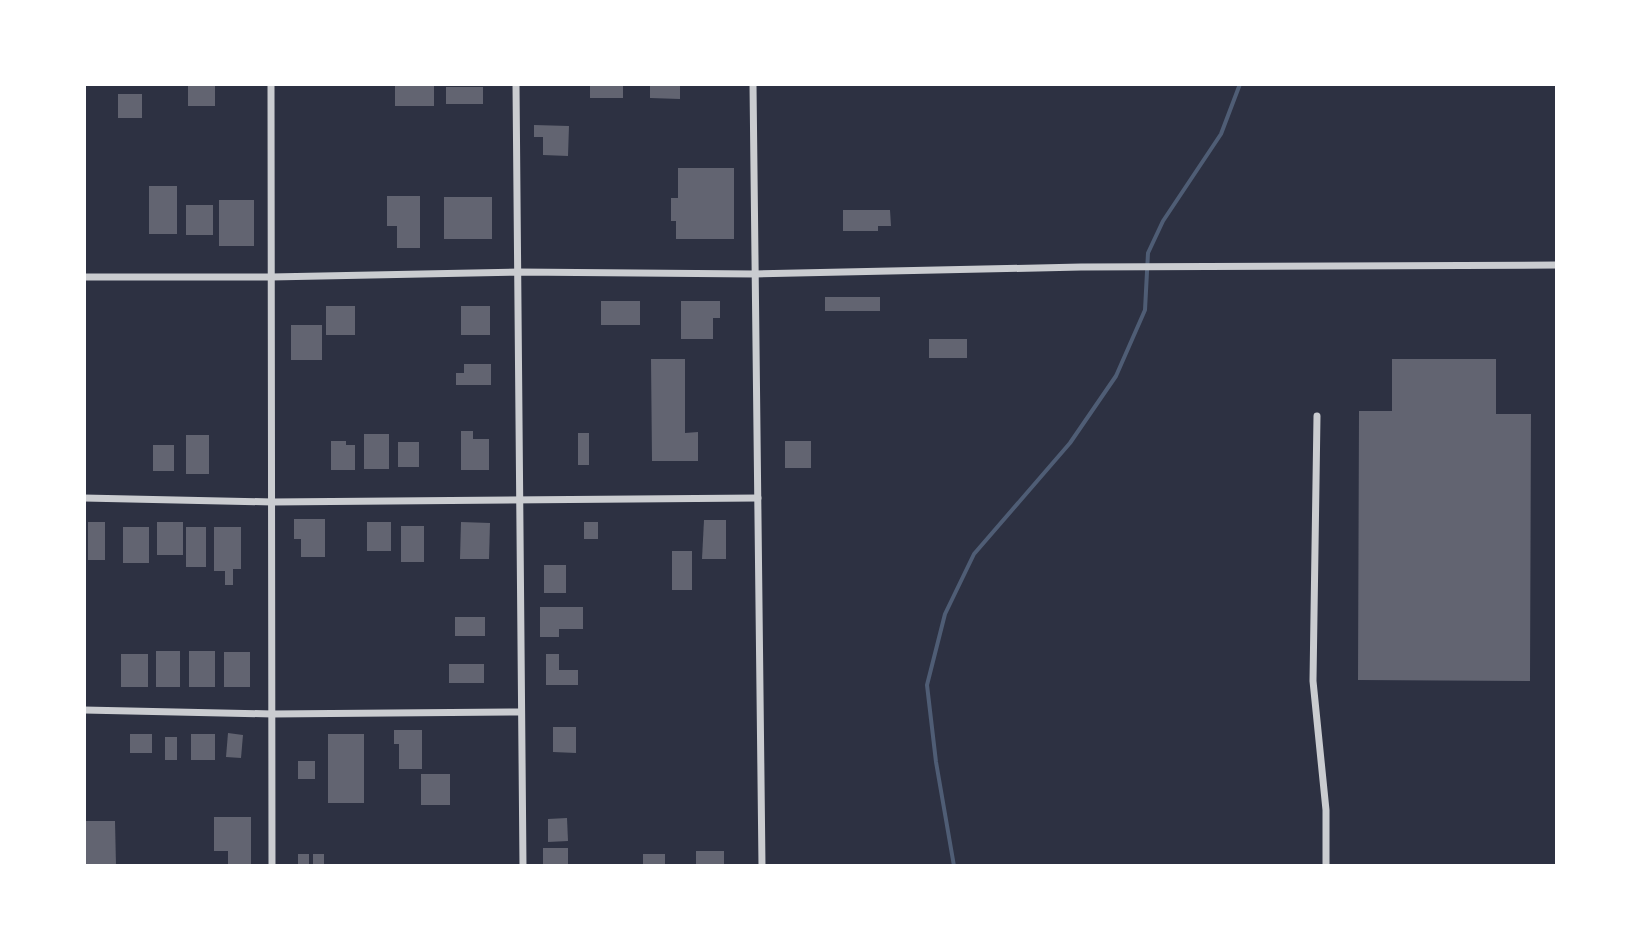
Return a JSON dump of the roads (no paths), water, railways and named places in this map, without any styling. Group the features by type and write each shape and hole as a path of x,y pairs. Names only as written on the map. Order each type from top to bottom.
{"street":[{"path":"271,84 272,866"},
{"path":"516,84 523,866"},
{"path":"753,84 762,866"},
{"path":"84,277 518,272 755,274 1081,267 1557,265"},
{"path":"1317,416 1313,681 1326,810 1326,866"},
{"path":"84,498 272,502 758,498"},
{"path":"84,710 272,714 521,712"}],"waterway":[{"path":"954,866 936,762 927,685 945,614 974,554 1070,443 1116,376 1145,310 1148,253 1163,221 1221,134 1240,84"}]}
